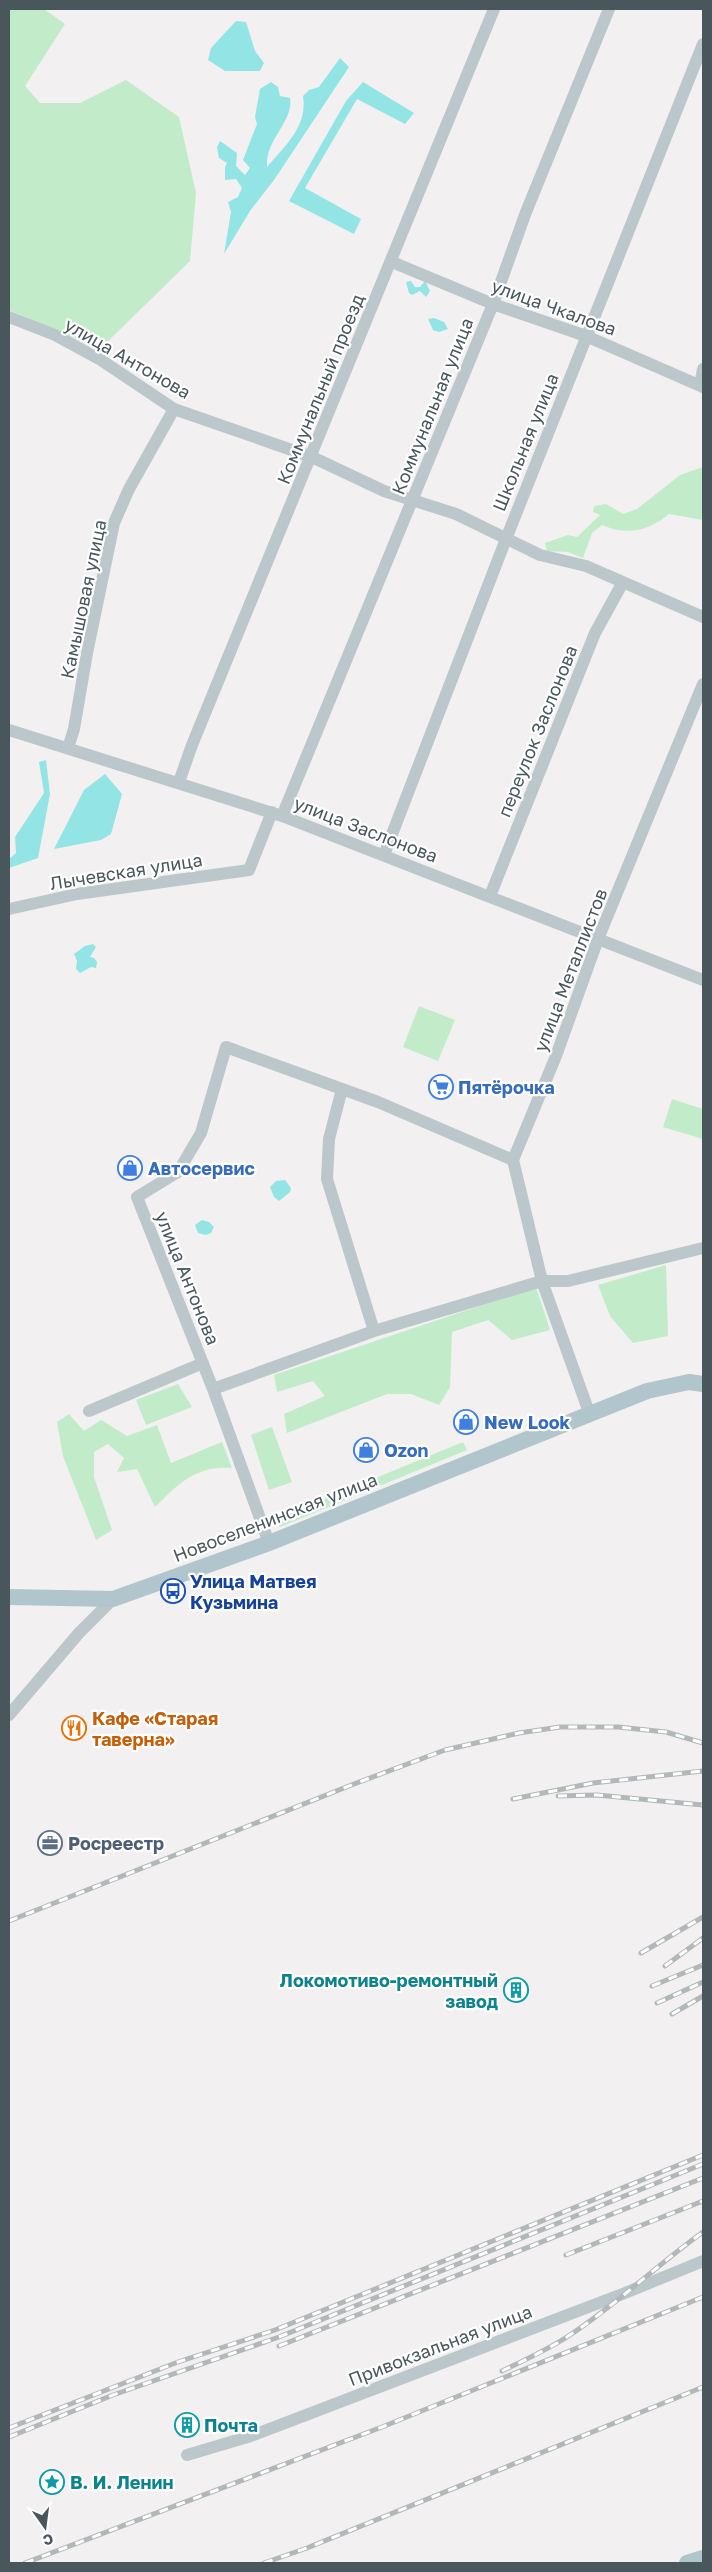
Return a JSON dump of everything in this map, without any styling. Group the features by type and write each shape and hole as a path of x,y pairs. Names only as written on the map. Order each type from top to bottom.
{"main road":[{"name":"Новоселенинская улица","path":"113,1599 269,1544 646,1391 689,1382 703,1384"},
{"path":"9,1597 113,1599"},
{"path":"688,2563 703,2558"}],"street":[{"name":"Коммунальный проезд","path":"179,782 192,745 312,457 494,9"},
{"name":"Коммунальная улица","path":"249,870 277,814 412,500 609,9"},
{"name":"Школьная улица","path":"384,855 506,539 703,44"},
{"name":"улица Чкалова","path":"392,262 492,304 586,336 702,386"},
{"name":"улица Антонова","path":"9,317 55,335 101,360 174,409 312,457 384,491 456,514 540,555 586,566 703,617"},
{"path":"702,386 703,369"},
{"name":"Камышовая улица","path":"68,748 74,729 114,523 129,489 174,409"},
{"name":"переулок Заслонова","path":"490,896 595,633 623,582"},
{"name":"улица Металлистов","path":"513,1160 556,1056 598,939 703,684"},
{"name":"улица Заслонова","path":"9,730 277,814 703,980"},
{"name":"Лычевская улица","path":"9,909 77,894 249,870"},
{"name":"улица Антонова","path":"269,1544 213,1389 137,1197 178,1172 202,1133 226,1047 342,1089"},
{"path":"374,1331 327,1179 329,1139 342,1089 513,1160 542,1281 590,1415"},
{"path":"213,1389 374,1331 542,1281 568,1281 703,1248"},
{"path":"89,1412 202,1363"},
{"path":"9,1715 79,1633 113,1599"},
{"name":"Привокзальная улица","path":"187,2455 251,2436 625,2293 703,2261"}],"green space":[{"path":"9,9 44,9 65,24 25,86 40,103 80,103 126,80 179,117 196,193 190,261 100,349 9,310"},
{"path":"703,467 703,520 669,514 645,528 637,530 620,530 602,525 592,533 583,558 568,552 547,551 545,543 568,535 577,537 600,515 593,512 594,506 606,504 623,514 637,509 680,475"},
{"path":"419,1006 455,1020 438,1061 403,1047"},
{"path":"672,1099 703,1109 703,1139 663,1127"},
{"path":"666,1265 668,1336 633,1343 610,1316 598,1285"},
{"path":"536,1287 550,1330 512,1340 488,1320 452,1332 450,1387 439,1405 411,1394 387,1394 287,1433 284,1414 325,1396 313,1381 277,1392 274,1375"},
{"path":"178,1384 192,1407 146,1425 136,1400"},
{"path":"69,1414 84,1431 101,1420 127,1436 157,1425 171,1463 222,1442 232,1468 209,1469 189,1477 155,1507 137,1469 117,1472 124,1458 108,1444 94,1452 94,1477 112,1530 96,1540 63,1456 57,1422"},
{"path":"272,1427 292,1482 269,1490 251,1435"},
{"path":"463,1442 467,1450 280,1527 276,1519"}],"water":[{"path":"236,21 246,22 255,51 264,63 260,71 225,71 208,60 211,48"},
{"path":"340,58 349,67 274,180 250,211 224,254 231,212 228,202 238,197 242,188 236,179 225,180 225,167 227,163 219,158 217,147 220,141 237,153 236,166 245,175 250,168 243,160 257,124 255,117 260,89 271,82 278,87 280,96 290,98 290,107 288,115 270,148 267,167 288,143 299,126 304,107 303,96 309,90 319,87"},
{"path":"363,82 414,113 405,124 357,99 305,188 361,219 354,234 289,201 346,101"},
{"path":"411,281 415,287 420,287 425,281 430,291 426,297 420,291 412,295 409,293 406,282"},
{"path":"434,318 444,322 448,329 439,332 433,330 428,319"},
{"path":"46,760 50,794 38,858 9,868 9,859 16,853 15,837 44,793 39,762"},
{"path":"105,774 122,794 111,834 101,840 54,849 84,790"},
{"path":"93,944 96,947 90,957 94,958 97,962 96,968 91,967 80,973 76,969 77,961 74,954 85,946"},
{"path":"285,1180 291,1188 290,1192 279,1201 274,1197 270,1187 276,1181"},
{"path":"202,1220 209,1222 214,1227 211,1233 206,1235 198,1233 195,1225"}],"railway":[{"path":"9,1921 354,1784 445,1750 519,1733 560,1727 618,1727 666,1732 703,1743"},
{"path":"513,1799 593,1783 703,1771"},
{"path":"558,1796 597,1795 703,1805"},
{"path":"641,1953 703,1917"},
{"path":"665,1966 703,1938"},
{"path":"652,1986 703,1965"},
{"path":"657,2003 703,1982"},
{"path":"672,2014 703,1996"},
{"path":"9,2428 178,2362 275,2330 703,2155"},
{"path":"9,2437 113,2395 279,2337 703,2164"},
{"path":"279,2346 703,2178"},
{"path":"566,2255 703,2201"},
{"path":"502,2371 570,2335 703,2232"},
{"path":"25,2563 382,2427 703,2297"},
{"path":"264,2563 307,2548 703,2387"}],"place":[{"name":"Пятёрочка","path":"441,1087"},
{"name":"Автосервис","path":"130,1168"},
{"name":"New Look","path":"466,1422"},
{"name":"Ozon","path":"366,1450"},
{"name":"Улица Матвея Кузьмина","path":"173,1591"},
{"name":"Кафе «Старая таверна»","path":"74,1728"},
{"name":"Росреестр","path":"50,1843"},
{"name":"Локомотиво-ремонтный завод","path":"516,1990"},
{"name":"Почта","path":"187,2425"},
{"name":"В. И. Ленин","path":"52,2482"}]}
